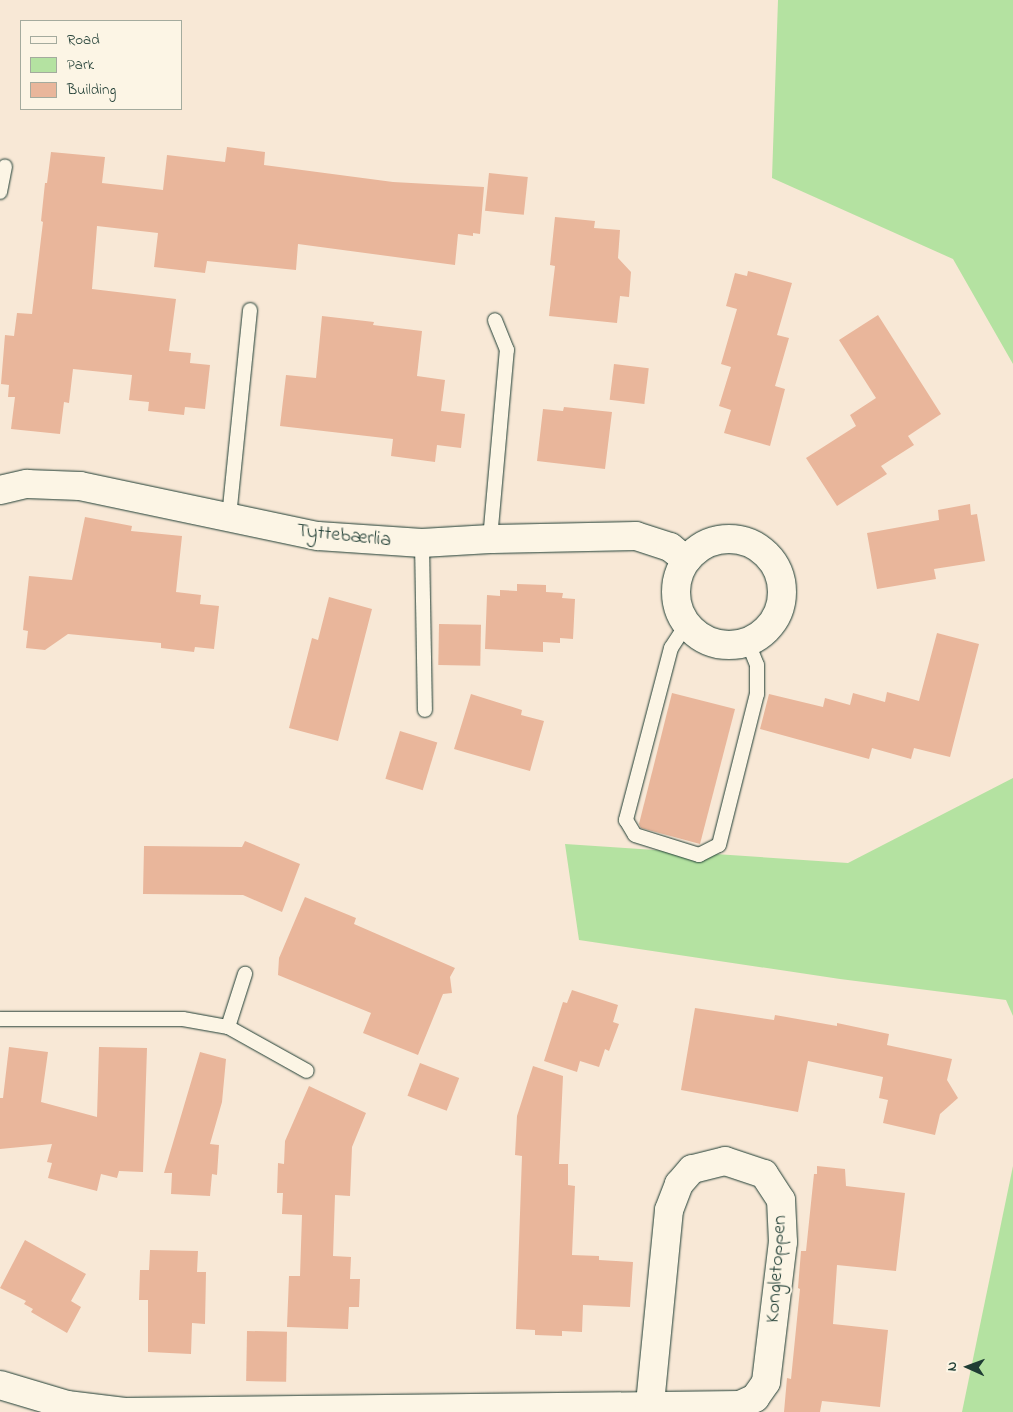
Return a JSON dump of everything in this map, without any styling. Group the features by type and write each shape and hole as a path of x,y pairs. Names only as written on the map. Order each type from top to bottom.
{"street":[{"name":"Tyttebærlia","path":"0,490 27,484 80,486 318,536 422,543 490,538 636,536 670,547 686,560"},
{"path":"729,538 754,544 772,560 782,583 781,608 768,629 748,643 725,646 703,640 686,625 676,604 676,581 686,560 705,544 729,538"},
{"name":"Kongletoppen","path":"0,1385 67,1404 125,1412 740,1405 755,1398 766,1382 783,1242 782,1200 764,1174 725,1161 692,1169 679,1184 669,1210 650,1405"}],"lane":[{"path":"0,192 5,166"},
{"path":"229,517 250,310"},
{"path":"490,538 508,350 495,320"},
{"path":"422,543 426,710"},
{"path":"686,625 671,648 626,820 635,835 699,855 719,845 757,694 757,665 748,643"},
{"path":"228,1027 245,974"},
{"path":"0,1019 184,1019 228,1027 307,1071"}],"green space":[{"path":"778,0 1013,0 1013,364 953,259 772,178"},
{"path":"1013,778 1013,1016 1006,1000 840,979 579,940 565,844 848,863"},
{"path":"1013,1166 1013,1412 962,1412"}],"building":[{"path":"227,147 265,152 264,165 393,182 484,187 480,234 473,233 473,236 458,234 455,265 298,244 296,270 207,261 205,273 154,267 158,233 97,226 92,289 176,299 169,351 191,353 190,363 210,365 205,409 185,407 184,415 148,411 149,402 129,400 132,375 73,369 69,403 64,402 60,434 11,429 15,397 8,397 9,385 1,384 5,335 14,336 17,313 32,314 43,222 41,221 45,183 47,183 51,152 105,157 102,183 163,190 167,155 225,162"},
{"path":"489,173 528,177 524,215 485,211"},
{"path":"555,217 595,221 594,228 620,230 618,258 631,272 629,297 620,296 617,323 549,316 555,266 550,265"},
{"path":"748,271 792,283 777,335 789,338 775,386 785,389 770,446 724,433 731,410 719,406 731,367 721,364 737,309 726,306 735,273 747,276"},
{"path":"878,315 941,414 908,436 914,445 881,466 887,474 837,506 806,458 856,426 850,415 876,398 839,340"},
{"path":"322,316 374,322 373,325 422,331 417,376 445,380 441,411 465,414 461,448 437,445 435,462 391,456 393,439 280,426 286,375 316,378"},
{"path":"614,364 649,368 644,404 610,400"},
{"path":"564,407 612,412 605,469 537,461 543,409 563,411"},
{"path":"970,504 971,515 977,514 985,561 934,569 936,579 877,589 867,533 939,520 938,510"},
{"path":"85,517 132,526 131,531 182,536 176,592 201,595 200,604 219,606 214,649 195,647 194,652 161,648 161,643 68,634 45,650 26,648 28,631 23,630 29,576 72,580"},
{"path":"517,584 546,585 546,592 563,593 562,598 575,599 573,639 560,638 560,643 543,642 543,652 485,649 487,595 500,596 500,590 517,591"},
{"path":"329,597 372,609 338,741 289,728 312,638 318,640"},
{"path":"439,624 481,625 480,666 438,665"},
{"path":"937,633 979,644 950,757 914,748 911,759 872,748 869,759 760,729 769,694 823,707 825,698 850,705 853,693 885,702 887,692 919,701"},
{"path":"672,693 735,709 700,844 641,828 639,824"},
{"path":"471,694 522,710 521,715 544,721 530,771 454,749"},
{"path":"400,731 437,742 423,790 385,779"},
{"path":"245,841 300,864 282,912 243,895 143,894 144,846 242,847"},
{"path":"305,897 356,918 354,924 455,968 450,977 452,993 443,994 418,1055 363,1033 371,1013 278,975 279,958"},
{"path":"572,990 618,1005 613,1022 619,1024 609,1051 605,1049 599,1067 580,1061 577,1072 544,1061 563,1002 567,1003"},
{"path":"695,1008 774,1020 775,1015 837,1026 837,1023 889,1034 887,1045 952,1059 947,1080 958,1098 940,1114 935,1135 883,1123 888,1100 879,1098 883,1077 808,1061 798,1112 681,1090"},
{"path":"9,1047 48,1052 41,1102 97,1117 99,1047 147,1048 143,1172 119,1171 117,1178 101,1174 97,1191 48,1178 52,1163 47,1162 52,1144 0,1149 0,1098 3,1098"},
{"path":"200,1052 226,1059 222,1102 210,1144 219,1145 217,1175 212,1174 210,1196 171,1194 172,1173 164,1173"},
{"path":"420,1063 459,1078 447,1111 407,1096"},
{"path":"533,1066 563,1076 559,1164 568,1164 568,1185 575,1186 572,1255 599,1256 599,1260 633,1262 630,1307 583,1305 582,1332 562,1331 562,1336 535,1335 535,1330 516,1329 522,1156 515,1155 517,1116"},
{"path":"309,1086 366,1113 352,1147 350,1196 335,1195 333,1256 351,1257 350,1279 360,1279 359,1307 349,1307 348,1329 287,1327 289,1276 300,1276 302,1215 282,1214 283,1193 277,1193 278,1163 284,1164 285,1141"},
{"path":"817,1166 845,1169 846,1186 905,1193 896,1271 837,1265 833,1324 888,1330 880,1407 822,1401 820,1412 784,1412 787,1378 791,1379 800,1289 798,1288 801,1251 806,1251 814,1174 817,1174"},
{"path":"25,1240 86,1274 71,1301 81,1307 67,1333 31,1312 33,1309 24,1304 26,1301 0,1288"},
{"path":"150,1250 198,1251 197,1272 206,1272 205,1324 192,1323 191,1354 148,1352 148,1300 139,1300 140,1270 149,1270"},
{"path":"247,1331 287,1332 286,1382 246,1381"}]}
